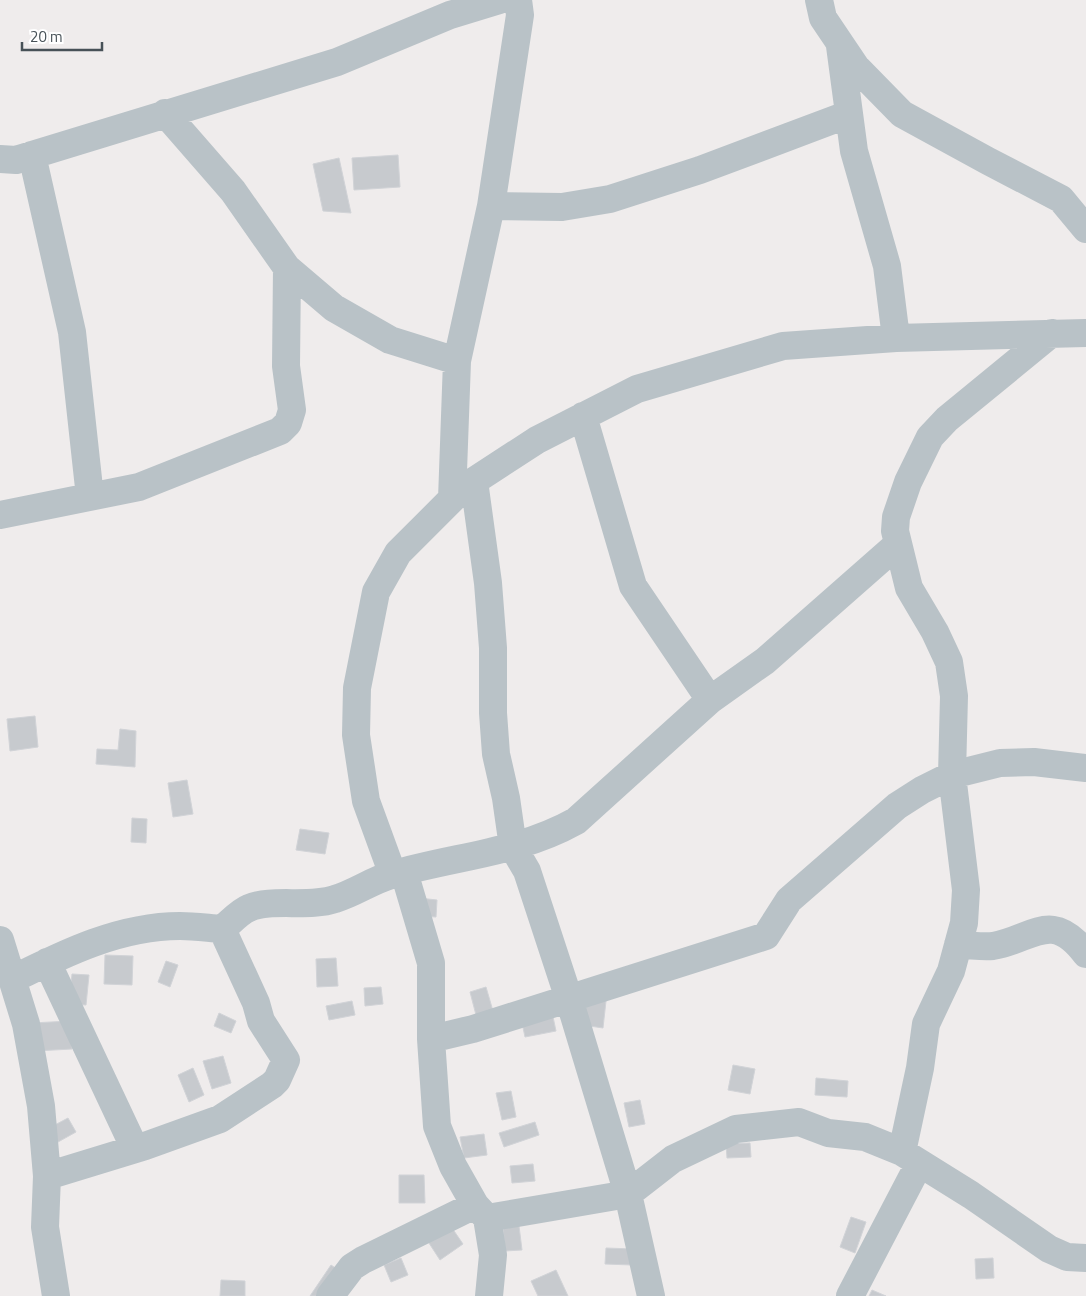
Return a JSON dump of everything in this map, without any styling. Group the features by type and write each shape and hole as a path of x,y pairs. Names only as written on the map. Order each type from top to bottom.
{"street":[{"path":"0,159 16,160 337,62 450,15 499,0"},
{"path":"452,499 457,361 491,206 520,15 518,0"},
{"path":"818,0 823,18 856,67 902,114 1061,199 1086,229"},
{"path":"839,42 854,152 887,266 896,338"},
{"path":"165,113 233,191 287,268 334,308 390,340 457,361"},
{"path":"491,206 562,207 610,199 700,170 849,114"},
{"path":"32,155 72,332 90,496"},
{"path":"0,515 139,487 280,432 288,423 292,410 286,366 287,268"},
{"path":"850,1296 910,1158 926,1024 951,971 964,923 966,890 952,775 954,696 949,662 936,632 908,588 898,544 896,517 908,482 930,437 947,419 1052,333"},
{"path":"489,1296 493,1255 481,1211 453,1166 437,1126 431,1039 431,963 398,874 366,801 356,735 357,688 376,592 398,553 452,499 474,481 537,440 637,389 783,346 896,338 1086,333"},
{"path":"583,416 633,586 710,700"},
{"path":"474,481 488,583 493,648 493,713 496,754 506,798 513,848 527,871 569,999 628,1194 651,1296"},
{"path":"13,979 95,941 139,930 179,926 222,929 247,908 312,904 335,899 368,883 398,874 513,848 550,836 576,821 710,700 765,661 898,544"},
{"path":"431,1039 473,1029 766,936 789,900 898,806 922,790 952,775 1000,763 1034,762 1086,768"},
{"path":"47,1176 135,1149 220,1119 272,1085 284,1067 286,1060 261,1021 256,1003 222,929"},
{"path":"958,944 993,946 1035,930 1047,929 1062,933 1078,943 1086,954"},
{"path":"0,940 26,1024 41,1106 47,1176 45,1227 56,1296"},
{"path":"47,962 135,1149"},
{"path":"330,1296 352,1267 481,1211 628,1194 673,1158 736,1129 799,1122 828,1133 865,1137 910,1158 972,1195 1049,1249 1067,1257 1086,1258"}],"building":[{"path":"398,155 400,187 354,190 352,158"},
{"path":"339,158 351,213 323,211 313,164"},
{"path":"35,716 38,747 10,751 7,719"},
{"path":"120,729 136,731 135,767 96,764 97,749 118,750"},
{"path":"187,780 193,814 173,817 168,783"},
{"path":"132,818 147,819 146,843 131,842"},
{"path":"300,829 329,833 325,854 296,850"},
{"path":"419,898 437,900 436,917 418,916"},
{"path":"105,955 133,956 132,985 104,984"},
{"path":"336,958 338,986 317,987 316,959"},
{"path":"166,961 178,965 170,987 158,982"},
{"path":"72,974 89,975 86,1005 69,1004"},
{"path":"381,987 383,1004 365,1006 364,988"},
{"path":"486,987 493,1011 476,1015 470,992"},
{"path":"586,999 606,1001 603,1028 583,1025"},
{"path":"352,1001 355,1015 329,1020 326,1006"},
{"path":"552,1012 556,1031 525,1037 521,1018"},
{"path":"219,1013 236,1021 231,1033 214,1026"},
{"path":"70,1021 72,1049 35,1051 32,1023"},
{"path":"223,1056 231,1083 212,1089 203,1061"},
{"path":"733,1065 755,1069 750,1094 728,1090"},
{"path":"193,1068 204,1095 189,1102 178,1075"},
{"path":"816,1078 848,1081 847,1097 815,1095"},
{"path":"511,1091 516,1117 502,1120 496,1093"},
{"path":"640,1100 645,1124 629,1127 624,1103"},
{"path":"68,1118 76,1132 58,1142 51,1127"},
{"path":"535,1122 539,1135 504,1147 499,1133"},
{"path":"484,1134 487,1155 464,1158 460,1137"},
{"path":"750,1143 751,1157 727,1158 726,1144"},
{"path":"533,1164 535,1181 512,1183 510,1166"},
{"path":"399,1175 424,1175 425,1203 399,1203"},
{"path":"851,1217 866,1222 855,1253 840,1247"},
{"path":"450,1225 463,1244 440,1260 427,1240"},
{"path":"519,1226 522,1250 505,1251 503,1228"},
{"path":"606,1248 633,1249 632,1265 605,1264"},
{"path":"401,1258 408,1275 391,1282 384,1265"},
{"path":"993,1258 994,1278 976,1279 975,1259"},
{"path":"331,1265 343,1273 327,1296 310,1296"},
{"path":"556,1270 568,1296 538,1296 531,1281"},
{"path":"221,1280 245,1281 245,1296 220,1296"},
{"path":"872,1290 886,1296 869,1296"}]}
